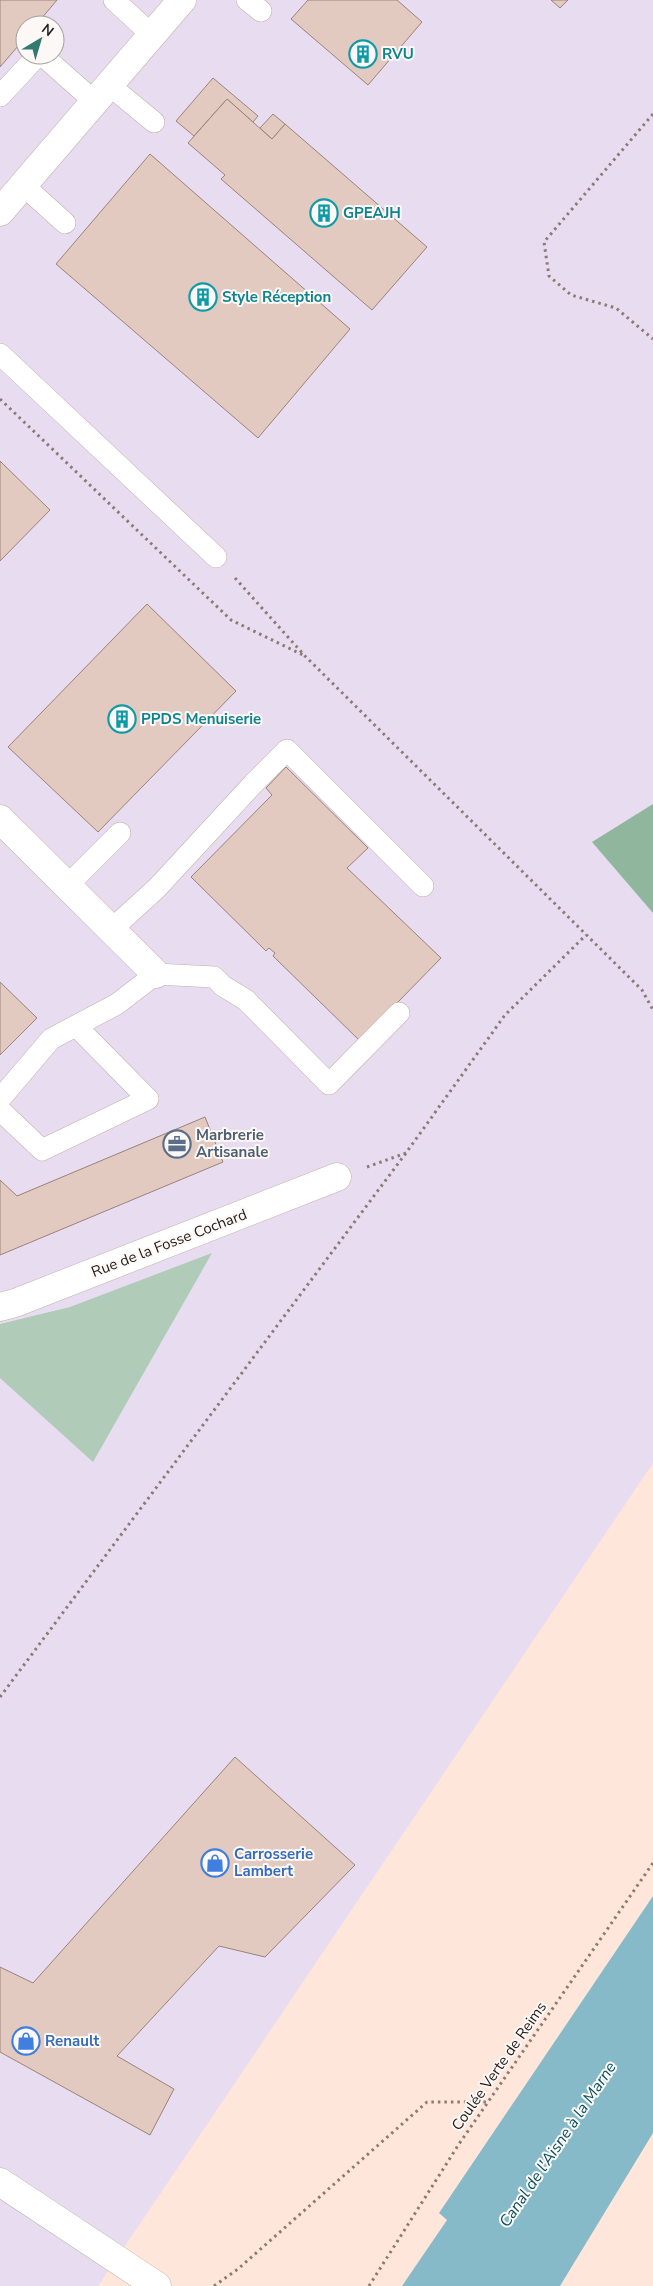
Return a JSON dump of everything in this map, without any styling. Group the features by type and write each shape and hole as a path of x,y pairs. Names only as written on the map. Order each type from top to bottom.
{"street":[{"path":"0,212 182,0"},
{"path":"0,819 156,974"},
{"name":"Rue de la Fosse Cochard","path":"0,1307 15,1303 337,1177"},
{"path":"0,2182 156,2286"}],"lane":[{"path":"114,0 152,35"},
{"path":"0,96 29,65"},
{"path":"57,65 102,94 154,122"},
{"path":"23,185 65,223"},
{"path":"0,354 216,557"},
{"path":"112,929 157,888 287,750 423,886"},
{"path":"68,885 120,833"},
{"path":"0,1099 51,1039 117,1004 156,974 214,977 223,986 246,1000 329,1084 399,1013"},
{"path":"0,1110 42,1150 148,1099 76,1026"}],"path":[{"path":"653,114 544,242 549,276 571,295 616,308 653,339"},
{"path":"216,557 305,656 642,990 653,1010"},
{"path":"0,1697 406,1153 505,1016 586,935"},
{"path":"337,1177 406,1153"},
{"name":"Coulée Verte de Reims","path":"369,2286 488,2102 653,1863"},
{"path":"214,2286 238,2269 427,2102 488,2102"}],"shaded area":[{"path":"0,0 653,0 653,1463 98,2286 0,2286"}],"green space":[{"path":"653,804 653,913 592,842"},
{"path":"212,1253 93,1462 0,1378 0,1324 70,1307"}],"water":[{"name":"Canal de l'Aisne à la Marne","path":"653,1896 653,2133 560,2286 402,2286 447,2220 439,2213"}],"building":[{"path":"0,0 57,0 44,15 15,15 15,50 0,67"},
{"name":"RVU","path":"308,0 397,0 422,22 368,85 291,19"},
{"path":"551,0 568,0 560,8"},
{"path":"213,78 258,116 253,122 227,99 194,136 176,121"},
{"name":"GPEAJH","path":"227,99 272,139 285,124 427,247 372,310 221,179 225,175 188,143"},
{"path":"273,114 285,124 272,139 260,128"},
{"name":"Style Réception","path":"150,154 350,329 258,438 56,264"},
{"path":"0,461 50,510 0,561"},
{"name":"PPDS Menuiserie","path":"147,604 236,691 98,832 8,747"},
{"path":"286,767 368,848 347,868 441,958 360,1041 273,956 275,953 269,948 266,951 191,877 272,795 266,788"},
{"path":"0,982 37,1018 0,1055"},
{"path":"205,1117 223,1162 0,1255 0,1180 17,1196"},
{"path":"235,1757 355,1865 265,1957 219,1946 117,2056 174,2089 150,2135 0,2052 0,1967 33,1983"}],"place":[{"name":"RVU","path":"363,54"},
{"name":"GPEAJH","path":"324,213"},
{"name":"Style Réception","path":"203,297"},
{"name":"PPDS Menuiserie","path":"122,719"},
{"name":"Marbrerie Artisanale","path":"177,1144"},
{"name":"Carrosserie Lambert","path":"215,1863"},
{"name":"Renault","path":"26,2041"}]}
